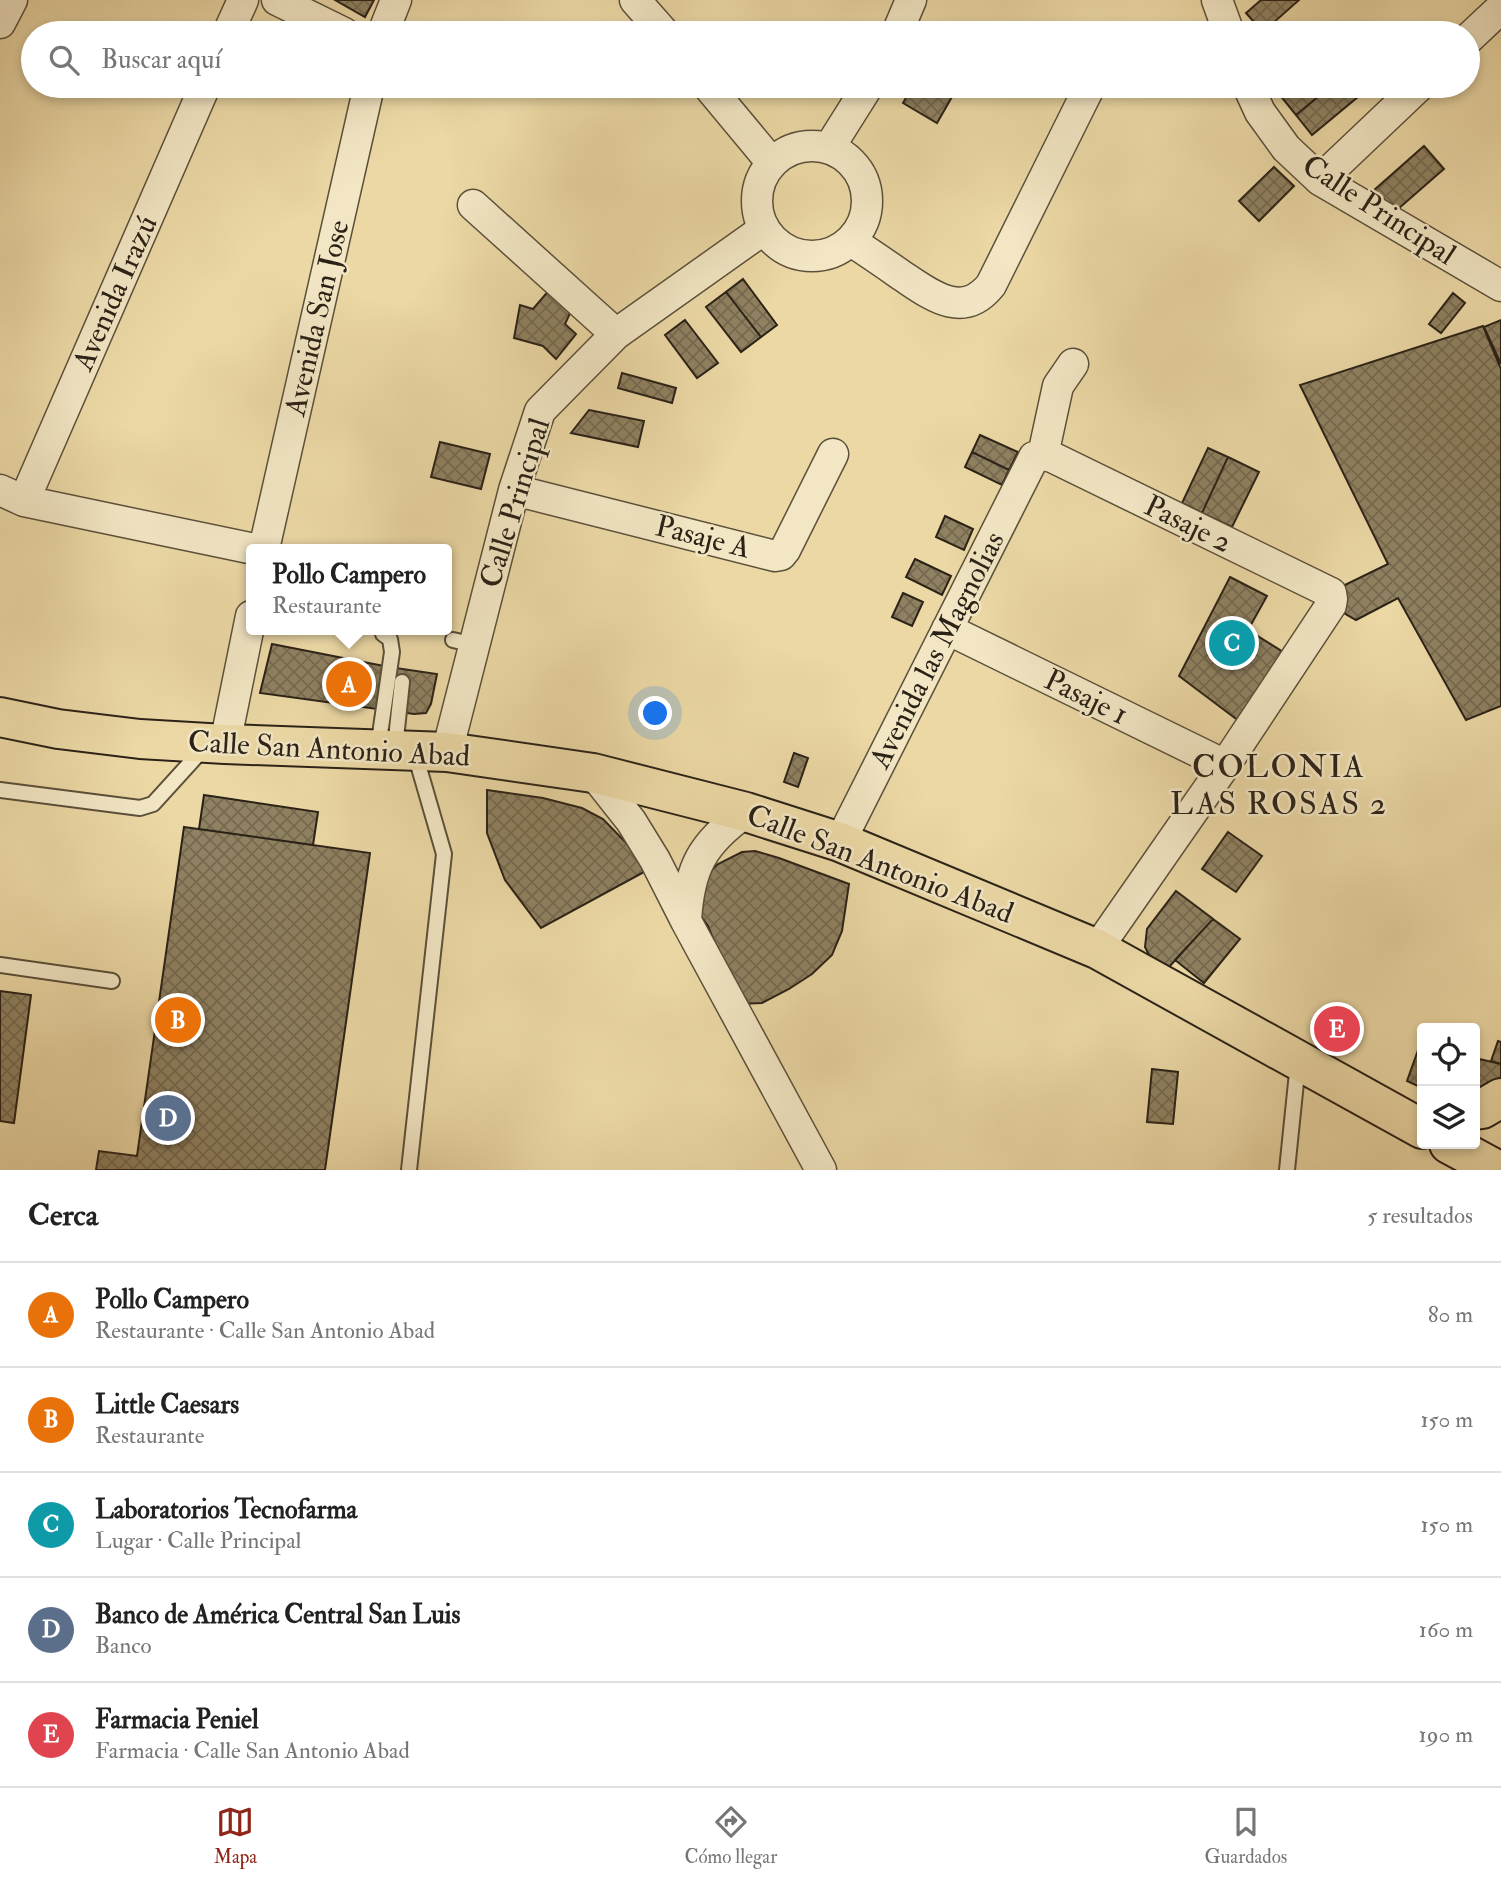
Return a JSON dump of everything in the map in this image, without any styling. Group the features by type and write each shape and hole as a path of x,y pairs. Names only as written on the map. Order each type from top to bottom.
{"main road":[{"name":"Calle San Antonio Abad","path":"0,718 113,736 217,744 408,751 593,773 746,812 839,842 1097,949 1298,1061 1405,1112"},
{"path":"1480,1109 1501,1098"},
{"path":"1458,1149 1497,1170"}],"street":[{"path":"0,23 12,0"},
{"path":"233,21 243,0"},
{"path":"278,0 320,21"},
{"path":"388,21 396,0"},
{"path":"902,21 911,0"},
{"path":"1480,28 1501,8"},
{"name":"Avenida Irazú","path":"12,496 199,98"},
{"name":"Avenida San Jose","path":"265,544 366,98"},
{"path":"718,98 772,163"},
{"path":"829,148 860,98"},
{"path":"851,241 934,297 957,303 977,298 991,285 1084,98"},
{"name":"Calle Principal","path":"1254,98 1279,139 1320,180 1498,280"},
{"path":"1320,180 1406,98"},
{"path":"817,146 829,148 851,162 865,184 868,210 864,223 851,241 838,251 824,256 796,255 773,241 764,229 757,207 760,183 772,163 782,155 793,150 817,146"},
{"path":"473,205 616,334"},
{"name":"Calle Principal","path":"408,751 463,643 540,411 616,334 764,229"},
{"name":"Avenida las Magnolias","path":"839,842 1039,456 1058,386 1073,364"},
{"name":"Pasaje A","path":"514,490 781,555 786,551 834,454"},
{"name":"Pasaje 2","path":"1039,456 1052,457 1331,593 1331,605 1225,765"},
{"path":"12,496 246,547"},
{"name":"Pasaje 1","path":"947,629 1225,765"},
{"path":"217,744 246,635"},
{"path":"1097,949 1225,765"},
{"path":"593,773 637,831 655,860 821,1170"},
{"path":"686,921 687,895 694,870 707,847 724,827 746,812"}],"lane":[{"path":"384,635 390,639 408,751 444,854 409,1170"},
{"path":"402,682 408,751"},
{"path":"0,790 148,807 217,744"},
{"path":"0,965 112,981"},
{"path":"1287,1170 1298,1061"}],"building":[{"path":"335,0 374,0 365,17"},
{"path":"1261,0 1299,0 1275,21 1253,21 1246,13"},
{"path":"906,98 951,98 937,123 903,103"},
{"path":"1282,98 1317,98 1296,115"},
{"path":"1317,98 1357,98 1312,135 1296,115"},
{"path":"1424,146 1444,169 1398,209 1372,192"},
{"path":"1274,167 1294,186 1259,221 1239,201"},
{"path":"743,279 777,325 761,337 726,292"},
{"path":"551,288 572,309 565,324 576,334 556,359 543,346 514,338 520,305 533,309"},
{"path":"726,292 761,337 741,352 706,307"},
{"path":"1453,293 1465,303 1441,333 1429,324"},
{"path":"685,320 718,363 697,378 665,335"},
{"path":"1501,320 1501,364 1484,327"},
{"path":"1483,326 1501,369 1501,706 1466,720 1398,598 1356,620 1318,598 1388,564 1300,385"},
{"path":"622,373 676,388 672,403 618,388"},
{"path":"589,410 644,421 638,447 571,433"},
{"path":"980,435 1018,452 1009,470 972,452"},
{"path":"440,442 490,454 481,489 431,477"},
{"path":"1208,448 1228,457 1202,513 1182,503"},
{"path":"972,452 1009,470 1002,485 965,467"},
{"path":"1228,457 1259,472 1232,527 1202,513"},
{"path":"945,516 973,529 964,550 936,537"},
{"path":"915,559 951,576 942,595 906,577"},
{"path":"1230,577 1267,596 1248,630 1288,655 1239,721 1179,676"},
{"path":"903,593 923,602 912,626 892,617"},
{"path":"272,644 437,674 431,704 426,713 414,714 260,693"},
{"path":"794,753 808,758 798,787 784,782"},
{"path":"487,790 543,798 582,808 603,819 635,852 644,872 541,928 505,880 487,833"},
{"path":"204,795 318,812 313,845 199,829"},
{"path":"184,827 370,853 325,1170 96,1170 99,1151 137,1156"},
{"path":"1228,832 1262,856 1236,892 1202,869"},
{"path":"755,851 849,884 842,931 832,955 812,974 789,989 762,1003 739,1004 708,926 700,915 705,876 718,864 742,852"},
{"path":"1176,891 1213,919 1169,967 1150,957 1145,947 1147,929"},
{"path":"1213,919 1240,939 1204,983 1175,960"},
{"path":"0,991 31,995 14,1123 0,1121"},
{"path":"1325,1011 1360,1023 1345,1046 1315,1034"},
{"path":"1498,1041 1501,1042 1501,1064 1491,1061"},
{"path":"1417,1053 1417,1086 1407,1081"},
{"path":"1480,1059 1501,1064 1501,1080 1480,1094"},
{"path":"1152,1069 1178,1072 1173,1124 1147,1122"}],"place":[{"name":"Laboratorios Tecnofarma","path":"1232,643"},
{"name":"Pollo Campero","path":"349,684"},
{"name":"Little Caesars","path":"178,1020"},
{"name":"Farmacia Peniel","path":"1337,1029"},
{"name":"Banco de América Central San Luis","path":"168,1118"}],"district":[{"name":"COLONIA LAS ROSAS 2","path":"1279,786"}]}
